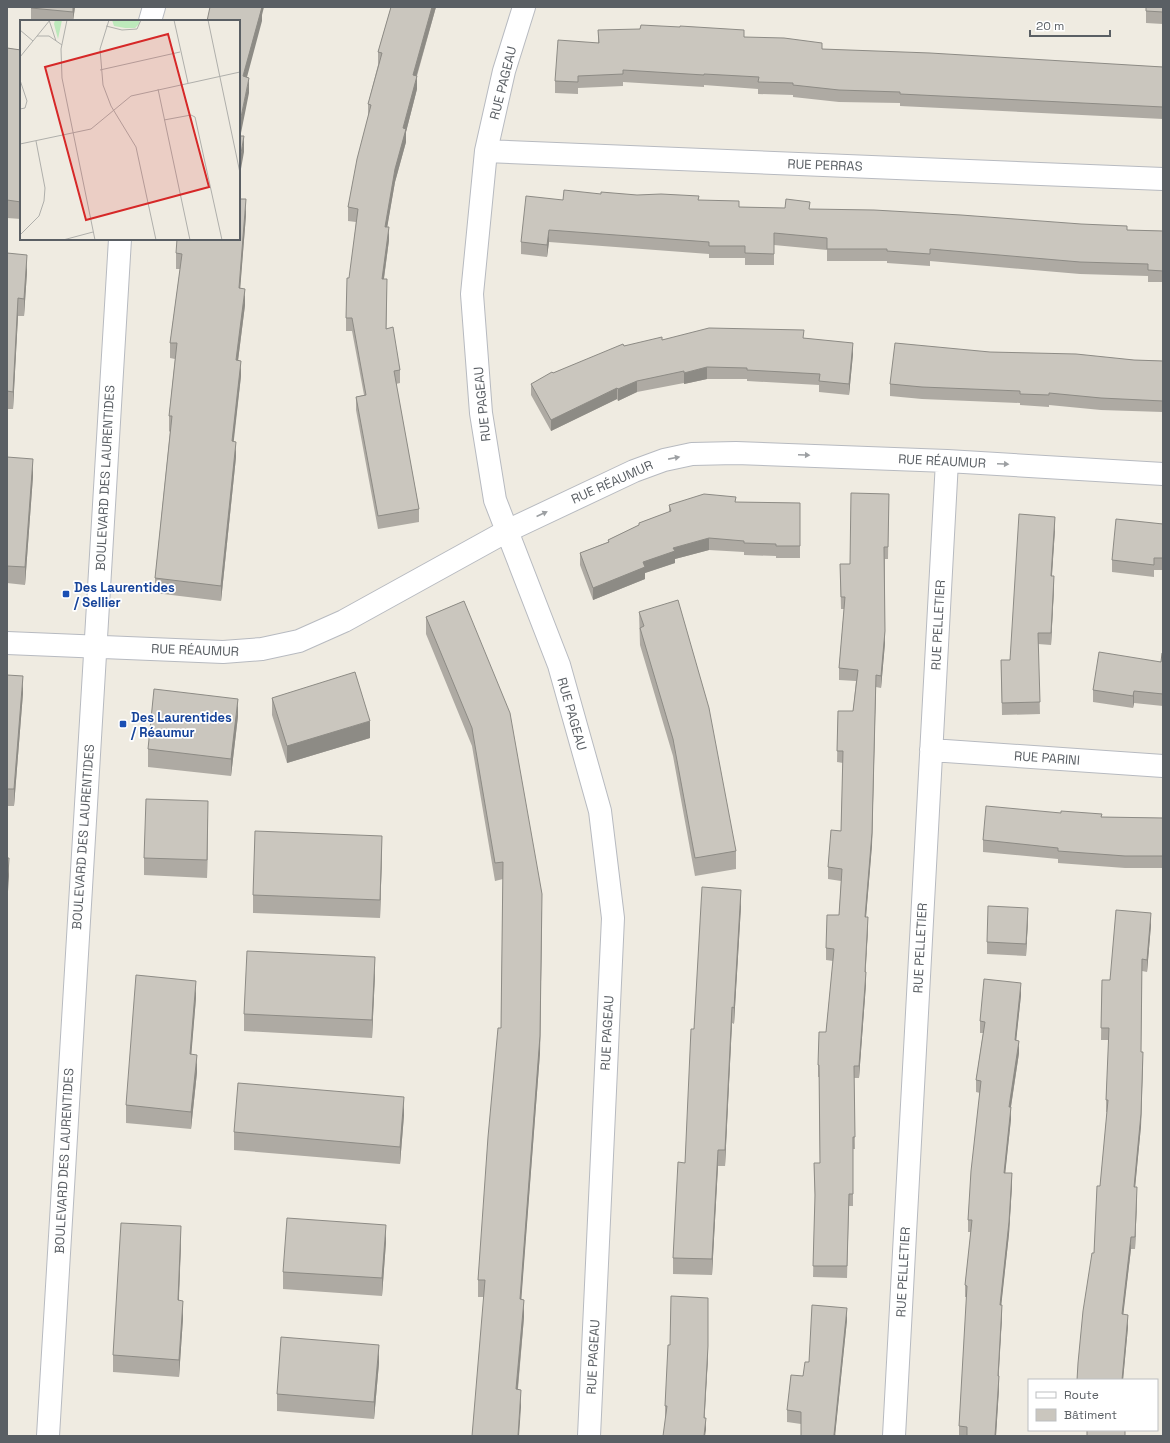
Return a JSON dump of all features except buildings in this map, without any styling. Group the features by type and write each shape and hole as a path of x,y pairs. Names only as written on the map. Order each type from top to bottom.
{"street":[{"path":"150,20 154,7"},
{"name":"RUE PAGEAU","path":"524,7 504,71 486,151 472,294 480,413 495,500 559,665 598,803 613,918 589,1436"},
{"name":"RUE PERRAS","path":"486,151 1163,179"},
{"name":"BOULEVARD DES LAURENTIDES","path":"48,1436 94,648 120,240"},
{"name":"RUE RÉAUMUR","path":"7,643 94,648 223,652 262,649 299,641 344,621 507,531 634,471 664,460 692,454 736,453 947,461 1163,474"},
{"name":"RUE PELLETIER","path":"894,1436 947,461"},
{"name":"RUE PARINI","path":"931,750 1163,766"}],"place":[{"name":"Des Laurentides / Sellier","path":"66,594"},
{"name":"Des Laurentides / Réaumur","path":"123,724"}]}
